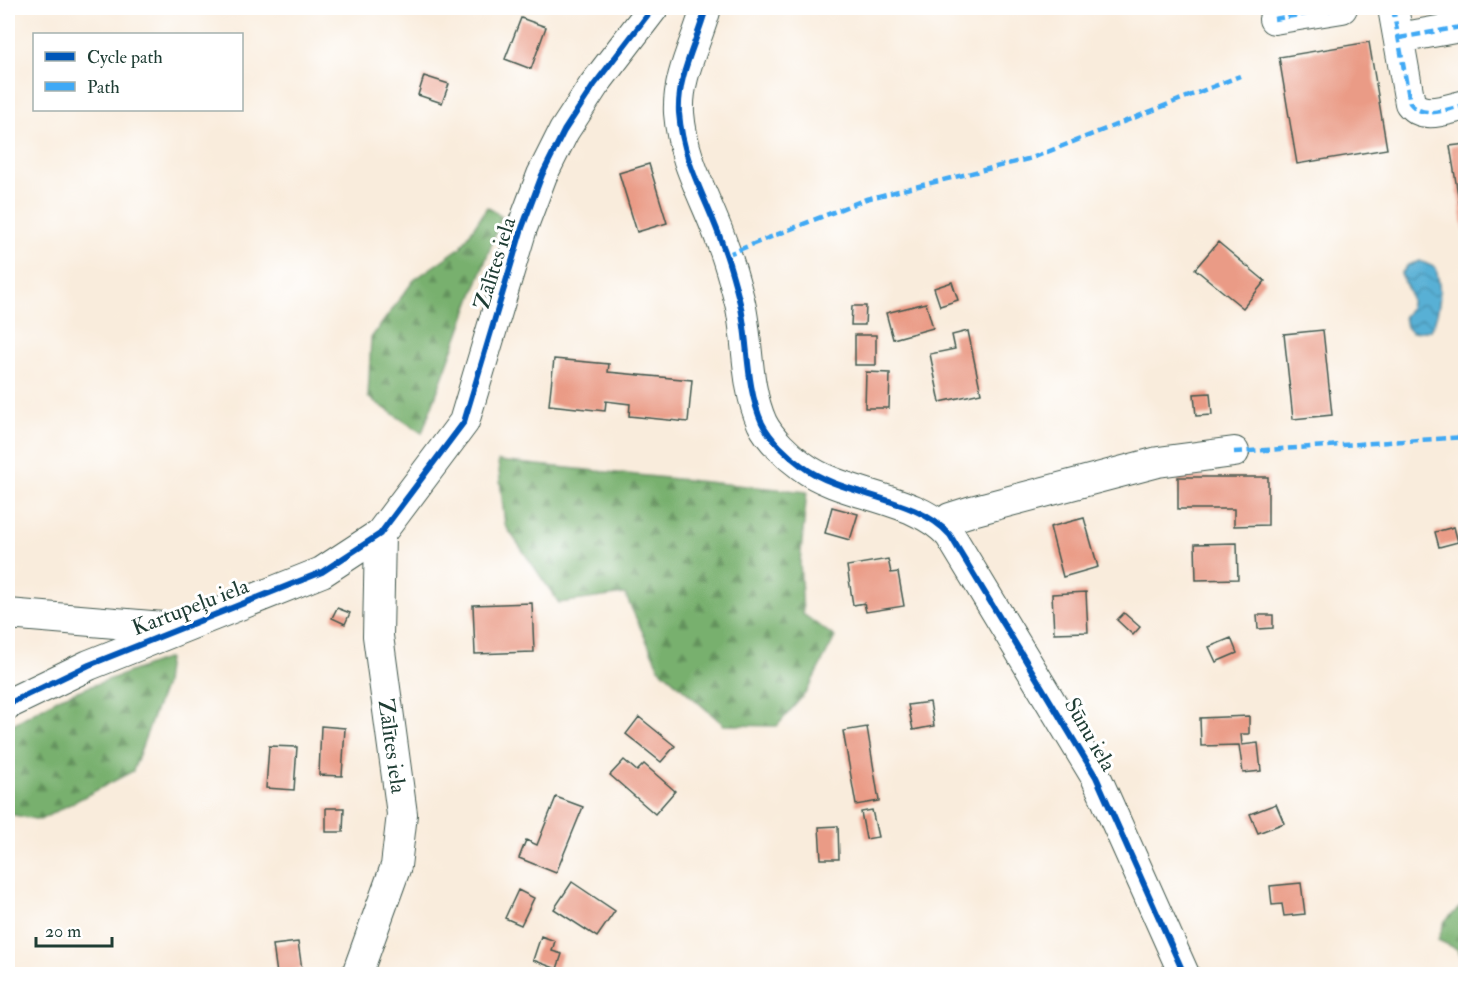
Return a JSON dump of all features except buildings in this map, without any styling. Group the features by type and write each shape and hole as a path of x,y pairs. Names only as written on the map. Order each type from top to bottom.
{"street":[{"name":"Zālītes iela","path":"357,975 396,866 402,814 378,636 380,534 464,422 522,228 542,176 564,131 594,85 653,8"},
{"path":"706,8 684,71 679,110 684,150 723,246 740,304 752,388 763,424 780,446 804,468 941,525 950,518 972,511 1158,462 1234,452"},
{"path":"1274,19 1342,8"},
{"path":"1393,8 1410,103 1416,111 1423,113 1466,105"},
{"path":"1399,38 1466,26"},
{"name":"Sūnu iela","path":"941,525 1096,777 1184,975"},
{"name":"Kartupeļu iela","path":"8,704 89,665 322,572 380,534"},
{"path":"8,614 181,628"}],"green space":[{"path":"487,207 502,216 422,433 368,397 371,338 414,280 461,247"},
{"path":"498,461 807,492 800,562 803,614 835,637 807,691 777,726 724,725 659,668 625,594 559,603 505,525"},
{"path":"168,658 165,684 133,771 40,820 8,814 8,727 61,697"},
{"path":"1465,903 1465,964 1457,949 1438,940 1445,921"}],"water":[{"path":"1420,261 1436,268 1440,300 1431,330 1412,332 1406,327 1404,316 1411,306 1411,301 1401,274 1408,265"}],"marked path":[{"path":"1274,19 1342,8"},
{"path":"1393,8 1410,103 1415,108 1428,112 1466,105"},
{"path":"1399,38 1466,26"},
{"path":"726,255 866,199 1032,158 1240,76"},
{"path":"1234,452 1466,437"}],"cycle path":[{"path":"8,704 89,665 322,572 380,534 464,422 522,228 542,175 564,131 594,85 653,8"},
{"path":"706,8 681,86 679,99 681,131 690,165 717,229 734,281 743,318 750,379 762,423 785,452 802,466 838,484 918,512 936,522 950,535 1096,777 1184,974"}]}
